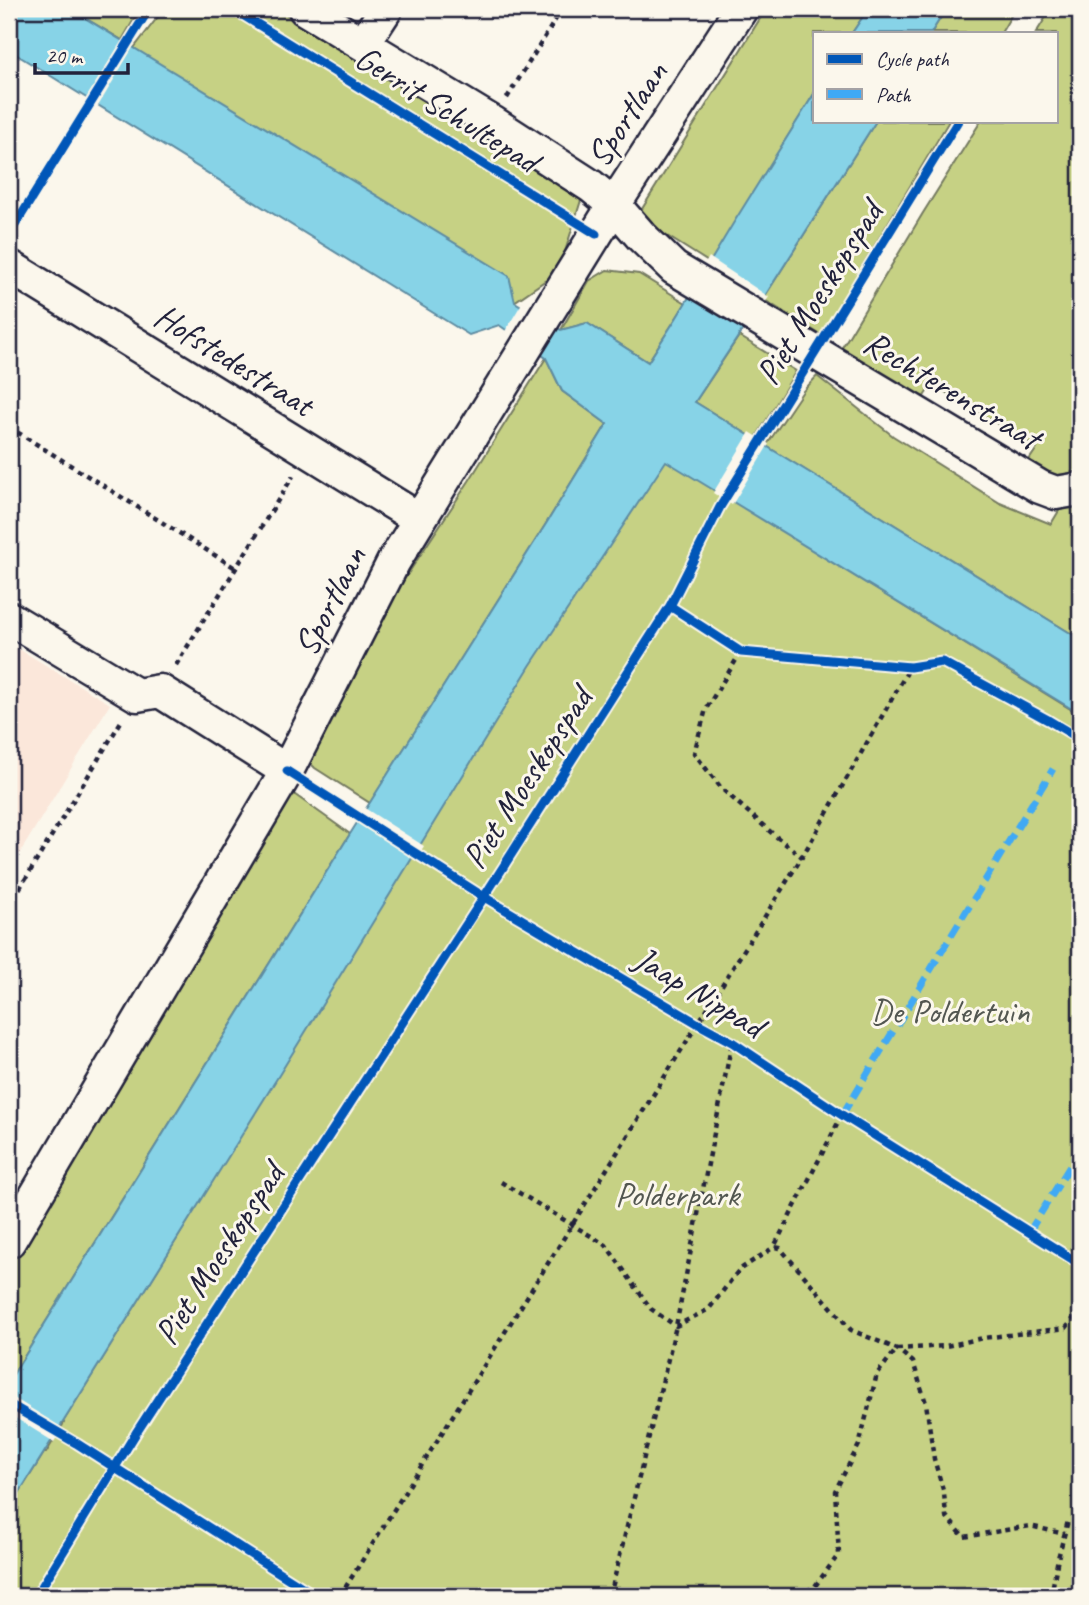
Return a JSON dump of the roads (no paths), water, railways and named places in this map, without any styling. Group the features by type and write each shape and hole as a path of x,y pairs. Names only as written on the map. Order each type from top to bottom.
{"street":[{"name":"Rechterenstraat","path":"305,9 492,122 591,186 614,205 674,268 1040,487 1056,493 1080,489"},
{"path":"363,44 386,9"},
{"name":"Sportlaan","path":"9,1241 287,771 394,561 511,369 740,9"},
{"name":"Hofstedestraat","path":"9,266 419,519"},
{"path":"9,618 287,771"}],"water":[{"path":"9,9 70,9 509,276 515,302 561,330 587,323 648,362 813,96 813,122 875,122 695,402 1080,639 1080,714 666,461 530,666 9,1509 9,1381 607,424 562,391 546,358 499,325 469,335 9,50"},
{"path":"868,9 946,9 932,32 853,32"}],"park label":[{"name":"De Poldertuin","path":"950,1011"},
{"name":"Polderpark","path":"677,1194"}]}
